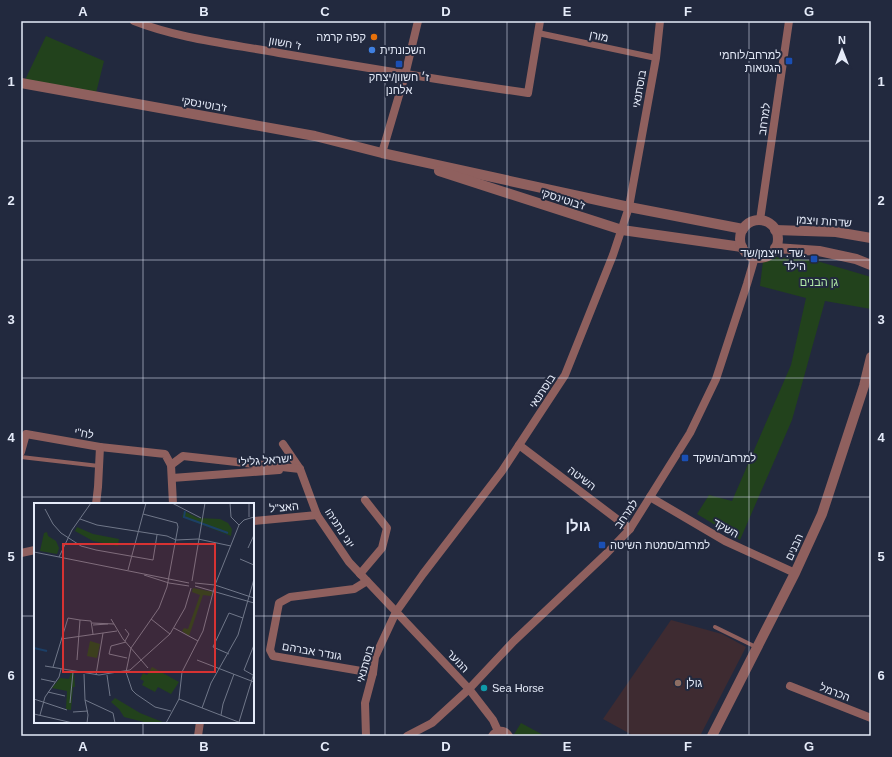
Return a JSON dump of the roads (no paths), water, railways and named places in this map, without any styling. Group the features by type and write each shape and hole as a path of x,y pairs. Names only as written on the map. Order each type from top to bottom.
{"street":[{"name":"ז' חשוון","path":"134,21 150,27 192,38 404,75 528,94 538,33"},
{"path":"382,153 418,21"},
{"path":"538,33 540,21"},
{"name":"בוסתנאי","path":"366,736 366,702 375,657 396,612 423,574 502,471 565,375 613,255 629,207 656,58 660,21"},
{"name":"למרחב","path":"760,220 789,21"},
{"name":"מורן","path":"538,33 656,58"},
{"name":"ז'בוטינסקי","path":"21,83 315,136 382,153 629,207 743,229"},
{"name":"ז'בוטינסקי","path":"382,153 622,230 742,247"},
{"path":"760,220 772,225 776,230 777,236 775,248 767,256 761,258 749,255 742,247 740,241 743,229 753,221 760,220"},
{"name":"שדרות ויצמן","path":"776,230 836,232 871,238"},
{"path":"775,248 820,251 856,259 871,265"},
{"name":"למרחב","path":"408,736 432,723 469,689 514,642 630,529 690,433 716,379 755,257"},
{"name":"הבנים","path":"712,736 795,573 822,514 864,386 871,357"},
{"name":"לח\"י","path":"21,452 26,434 100,447 96,503"},
{"name":"יוני נתניהו","path":"283,444 300,469 317,514 349,562 396,612"},
{"name":"השיטה","path":"519,445 630,529"},
{"path":"100,447 165,454 171,465 173,503"},
{"name":"ישראל גלילי","path":"171,465 184,456 300,469"},
{"name":"ישראל גלילי","path":"172,478 300,469"},
{"name":"השקד","path":"650,497 725,541 795,573"},
{"path":"360,574 382,548 387,528 366,500"},
{"name":"האצ\"ל","path":"254,521 317,514"},
{"path":"21,553 34,550"},
{"name":"גונדר אברהם","path":"367,581 354,589 290,597 279,603 270,650 273,656 373,673"},
{"name":"הנוער","path":"396,612 469,689 493,720 495,733 505,731 509,736"},
{"name":"הכרמל","path":"790,686 871,718"},
{"path":"198,736 200,723"}],"lane":[{"path":"21,457 99,466"},
{"path":"715,627 757,647"}],"place":[{"name":"קפה קרמה","path":"374,37"},
{"name":"השכונתית","path":"372,50"},
{"name":"למרחב/לוחמי הגטאות","path":"789,61"},
{"name":"ז׳ חשוון/יצחק אלחנן","path":"399,64"},
{"name":"שד. וייצמן/שד. הילד","path":"814,259"},
{"name":"למרחב/השקד","path":"685,458"},
{"name":"למרחב/סמטת השיטה","path":"602,545"},
{"name":"גולן","path":"678,683"},
{"name":"Sea Horse","path":"484,688"}],"district":[{"name":"גולן","path":"578,525"}],"park label":[{"name":"גן הבנים","path":"819,282"}]}
